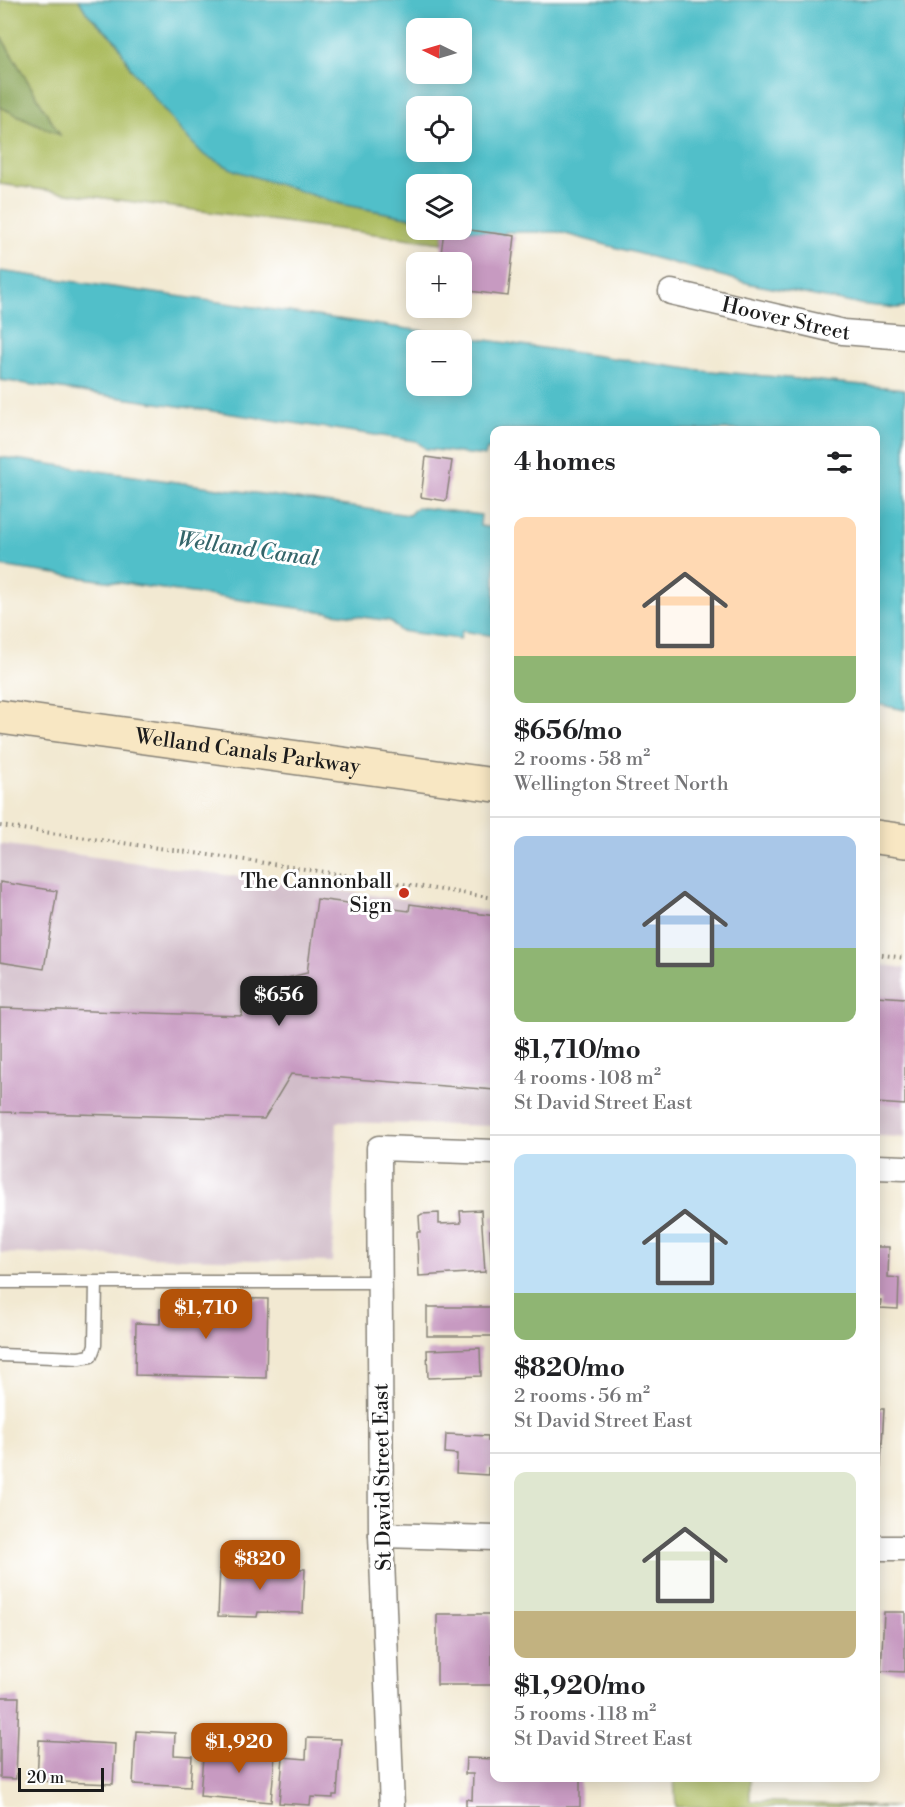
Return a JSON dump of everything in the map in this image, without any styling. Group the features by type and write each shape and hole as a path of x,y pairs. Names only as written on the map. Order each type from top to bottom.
{"street":[{"name":"Hoover Street","path":"671,292 843,332 905,336"},
{"name":"Welland Canals Parkway","path":"0,717 490,784"},
{"path":"880,838 905,841"},
{"name":"St David Street East","path":"392,1807 381,1535 379,1148 490,1152"},
{"path":"880,1167 905,1168"},
{"path":"381,1535 490,1538"},
{"path":"880,1548 905,1548"}],"lane":[{"path":"0,1282 380,1282"},
{"path":"0,1355 79,1358 91,1356 95,1345 96,1282"}],"path":[{"path":"0,826 490,897"},
{"path":"880,955 905,958"}],"shaded area":[{"path":"0,844 490,911 490,1126 337,1122 332,1262 0,1253"},
{"path":"880,965 905,968 905,1137 880,1136"}],"green space":[{"path":"0,0 79,0 86,12 117,42 131,69 237,171 341,204 406,217 406,238 0,184 0,107 59,134 0,35"},
{"path":"0,35 60,135 0,107"},
{"path":"420,240 443,240 442,243"},
{"path":"674,1782 750,1782 750,1801 895,1807 676,1807"}],"water":[{"path":"79,0 905,0 905,307 857,304 751,284 558,232 505,232 504,235 472,230 472,174 406,174 406,217 341,204 236,171 204,155 181,131 131,69 117,42 86,12"},
{"path":"0,271 415,330 406,330 406,396 472,396 472,338 690,369 905,389 905,710 880,705 880,426 490,426 490,449 487,449 485,456 426,449 416,441 0,380"},
{"name":"Welland Canal","path":"0,457 409,515 417,507 481,515 480,526 490,527 490,635 462,631 460,639 400,631 390,621 0,566"}],"building":[{"path":"472,230 515,236 508,296 472,291 472,252 441,252 443,240 472,240"},
{"path":"426,457 452,461 446,501 421,497"},
{"path":"0,882 57,891 44,969 0,962"},
{"path":"317,899 409,911 410,904 490,915 490,1090 291,1074 264,1119 0,1112 0,1008 242,1016 243,989 307,973"},
{"path":"880,996 905,998 905,1105 880,1103"},
{"path":"481,1210 485,1272 419,1276 417,1232 420,1232 419,1216 439,1213 439,1224 461,1223 460,1211"},
{"path":"880,1247 889,1247 888,1277 899,1278 898,1309 880,1308"},
{"path":"184,1297 268,1299 266,1378 135,1375 136,1323 160,1324 160,1309 184,1309"},
{"path":"427,1307 490,1307 490,1336 427,1336"},
{"path":"480,1348 481,1376 428,1378 427,1350"},
{"path":"880,1409 884,1409 880,1479"},
{"path":"446,1434 488,1436 490,1468 488,1468 488,1475 456,1473 457,1454 445,1453"},
{"path":"220,1567 305,1569 303,1613 258,1612 257,1617 218,1616"},
{"path":"884,1612 905,1612 905,1672 881,1671"},
{"path":"437,1614 490,1614 490,1685 437,1685"},
{"path":"0,1697 19,1697 16,1779 0,1778"},
{"path":"136,1731 175,1733 174,1755 192,1756 190,1787 133,1784"},
{"path":"307,1738 341,1739 337,1795 333,1795 333,1798 311,1797 310,1805 279,1803 283,1757 306,1759"},
{"path":"39,1740 115,1744 113,1784 37,1781"},
{"path":"227,1740 259,1743 258,1753 275,1754 271,1802 200,1796 203,1756 225,1758"},
{"path":"466,1758 490,1759 490,1782 580,1782 580,1807 466,1807 466,1799 472,1800 473,1774 465,1774"}],"place":[{"name":"The Cannonball Sign","path":"404,893"}]}
